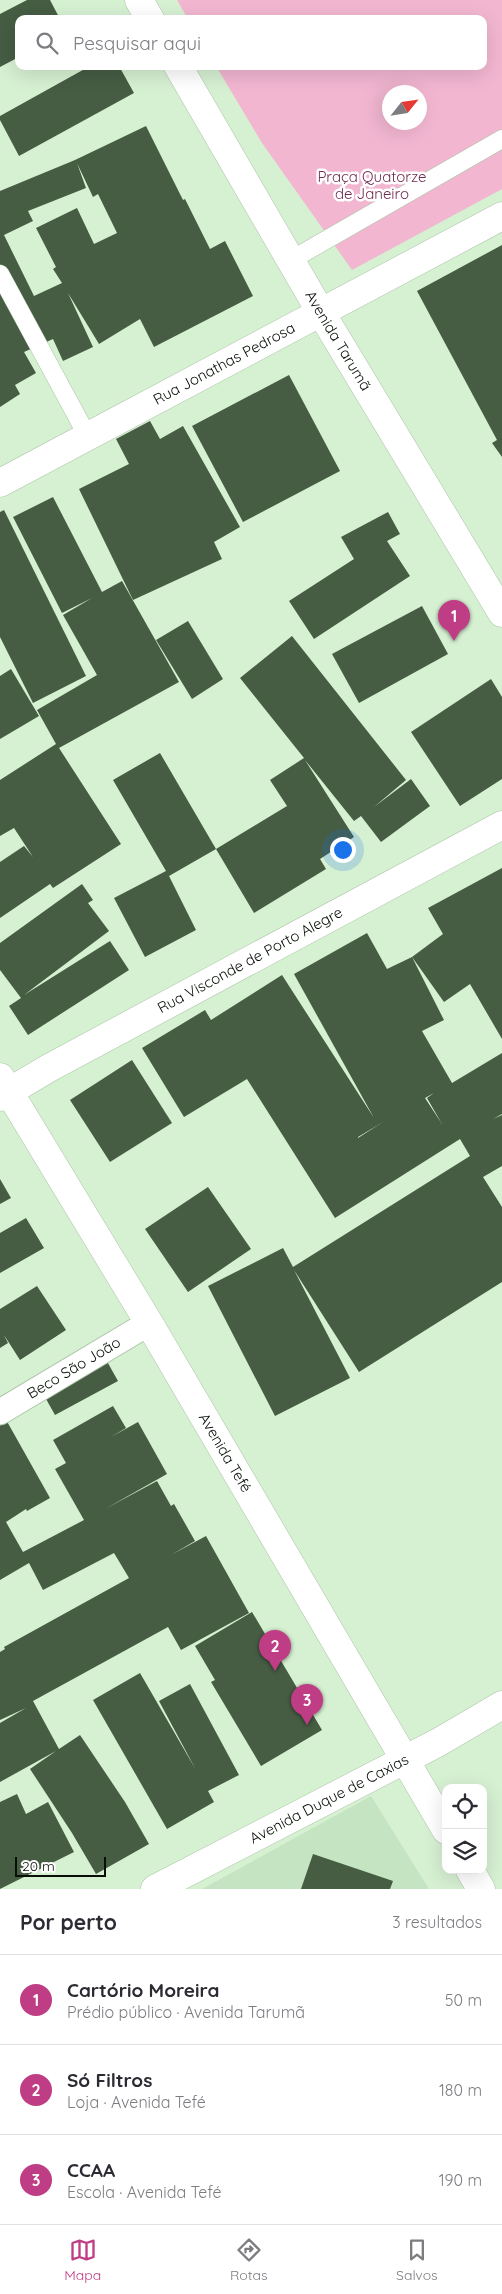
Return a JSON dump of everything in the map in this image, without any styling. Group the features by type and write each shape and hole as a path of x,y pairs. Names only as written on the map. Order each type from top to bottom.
{"street":[{"path":"139,0 148,15"},
{"name":"Avenida Tarumã","path":"180,70 320,311 502,613"},
{"name":"Rua Jonathas Pedrosa","path":"0,483 320,311 502,216"},
{"name":"Rua Visconde de Porto Alegre","path":"3,1089 58,1064 502,825"},
{"name":"Avenida Tefé","path":"3,1089 149,1323 445,1829"},
{"name":"Beco São João","path":"0,1412 149,1323"},
{"name":"Avenida Duque de Caxias","path":"155,1889 405,1760 502,1705"},
{"path":"472,1874 481,1889"}],"lane":[{"path":"291,260 502,139"},
{"path":"0,274 88,437"}],"shaded area":[{"path":"371,1796 429,1889 202,1889 235,1871"}],"green space":[{"name":"Praça Quatorze de Janeiro","path":"177,0 502,0 502,189 352,270 262,143 218,70 487,70 487,15 186,15"}],"building":[{"path":"27,0 50,0 58,15 15,15 15,59 0,67 0,14"},
{"path":"83,70 121,70 134,93 19,156 0,120 0,116"},
{"path":"146,126 210,249 225,241 253,296 154,347 140,319 99,344 68,293 93,347 63,361 53,339 24,352 36,373 15,385 20,394 0,407 0,191 75,160","holes":["77,163 93,197 98,194 117,233 94,244 77,208 36,228 56,267 53,269 62,283 34,296 4,235 33,221 28,211 86,188"]},
{"path":"502,245 502,457 492,443 497,440 417,291"},
{"path":"289,375 340,471 243,522 192,426"},
{"path":"150,421 160,439 183,426 240,527 214,542 222,559 133,600 79,489 129,464 116,439"},
{"path":"53,497 102,592 122,581 179,682 59,748 121,844 53,888 50,884 0,918 0,862 24,846 33,857 14,828 0,836 0,780 56,744 37,710 97,675 63,615 92,598 62,613 13,517"},
{"path":"4,510 86,676 33,703 0,637 0,512"},
{"path":"388,512 400,534 387,541 410,576 314,639 289,601 354,559 341,537"},
{"path":"422,606 448,654 359,703 332,654"},
{"path":"188,621 223,679 192,699 156,640"},
{"path":"292,636 406,780 374,807 411,779 430,806 381,842 361,816 354,821 305,760 354,837 320,859 326,869 254,913 216,849 287,806 270,780 304,758 240,678"},
{"path":"11,669 39,716 0,739 0,676"},
{"path":"491,679 502,697 502,779 460,806 411,732"},
{"path":"160,753 216,849 169,876 196,930 145,957 114,898 166,871 113,780"},
{"path":"502,868 502,1039 470,984 444,1002 412,957 443,934 428,908"},
{"path":"82,884 93,900 88,903 109,931 24,995 110,941 129,970 28,1035 9,1006 21,998 0,970 0,943"},
{"path":"367,933 387,969 412,957 444,1020 422,1031 452,1083 502,1053 502,1114 493,1119 502,1115 502,1166 483,1177 502,1207 502,1282 359,1372 294,1270 350,1378 275,1416 208,1286 283,1248 293,1267 470,1156 460,1139 335,1218 247,1079 184,1117 142,1048 205,1010 211,1020 282,975 374,1118 294,974","holes":["434,1093 427,1098 442,1124 425,1098"]},
{"path":"132,1060 172,1123 110,1162 70,1100"},
{"path":"0,1179 11,1198 0,1204"},
{"path":"208,1187 251,1249 188,1292 145,1229"},
{"path":"26,1218 44,1248 0,1273 0,1233"},
{"path":"37,1286 66,1330 20,1360 4,1335 8,1343 0,1348 0,1309"},
{"path":"104,1356 118,1381 55,1415 41,1390"},
{"path":"113,1406 126,1428 111,1437 138,1422 167,1474 105,1509 157,1481 171,1506 174,1504 195,1541 171,1555 206,1536 249,1613 181,1650 168,1627 33,1701 59,1749 80,1735 125,1802 149,1844 96,1874 30,1769 56,1751 0,1782 0,1723 26,1708 0,1720 0,1652 5,1649 4,1647 129,1578 114,1553 43,1590 29,1563 0,1580 0,1409 50,1498 27,1511 26,1509 6,1522 23,1552 84,1520 55,1469 66,1463 53,1440"},
{"path":"252,1612 322,1730 261,1766 211,1682 215,1680 195,1646"},
{"path":"140,1673 196,1770 159,1701 190,1684 239,1775 208,1791 214,1802 167,1829 93,1700"},
{"path":"17,1794 26,1814 48,1802 74,1852 0,1889 0,1802"},
{"path":"313,1854 393,1881 390,1889 301,1889"}],"place":[{"name":"Cartório Moreira","path":"454,641"},
{"name":"Só Filtros","path":"275,1671"},
{"name":"CCAA","path":"307,1725"}]}
